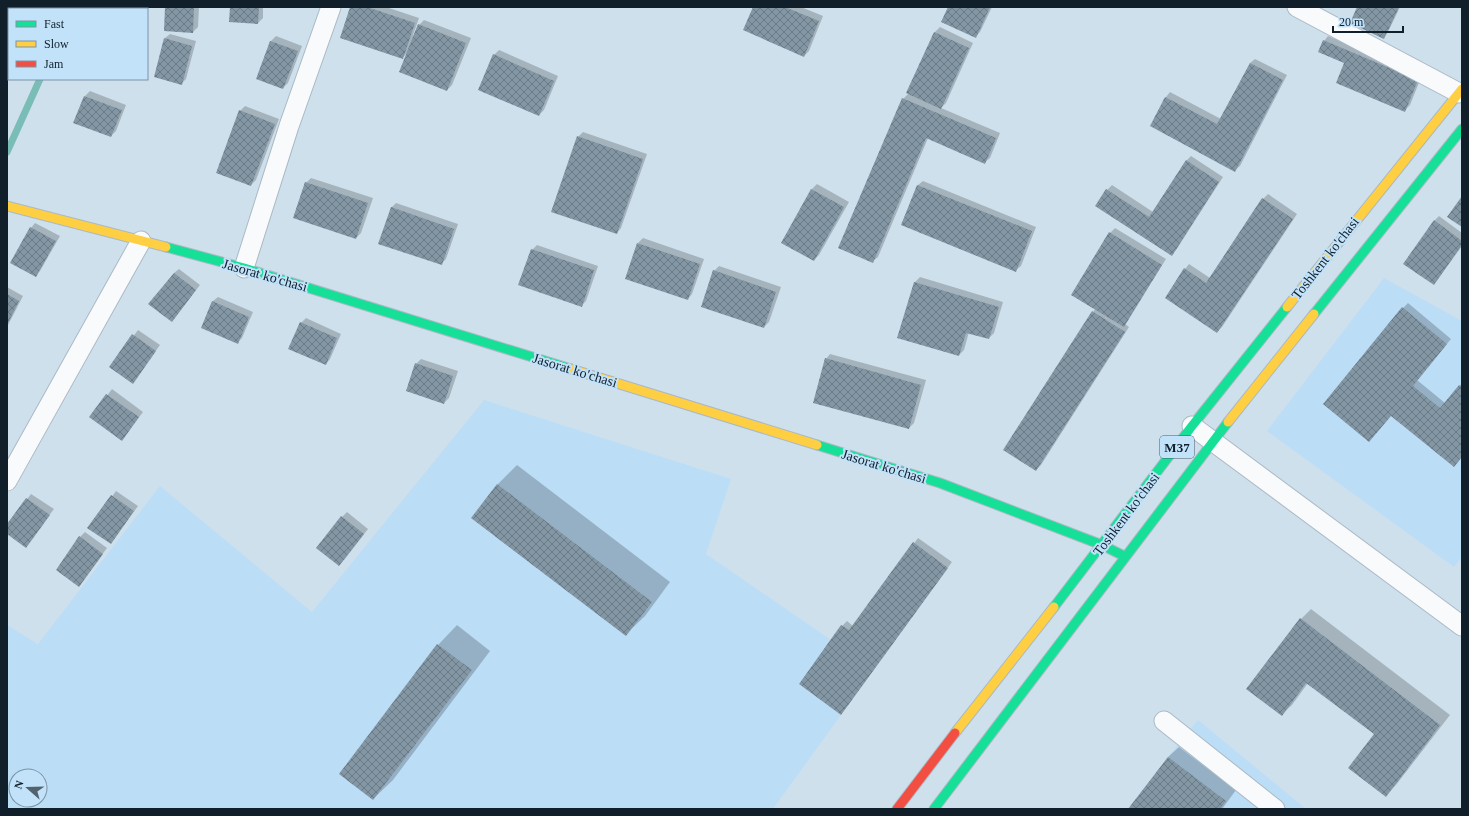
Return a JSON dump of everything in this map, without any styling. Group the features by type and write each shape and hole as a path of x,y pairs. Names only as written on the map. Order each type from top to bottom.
{"main road":[{"name":"Toshkent ko'chasi","path":"897,809 1102,545 1192,426 1460,91"},
{"name":"Toshkent ko'chasi","path":"934,809 1124,556 1212,442 1462,129"},
{"name":"Jasorat ko'chasi","path":"7,206 244,268 940,484 1102,545 1124,556"}],"street":[{"path":"244,268 289,126 331,7"},
{"path":"1297,7 1460,91"},
{"path":"7,481 141,241"},
{"path":"1192,426 1462,626"},
{"path":"1164,721 1265,806"}],"shaded area":[{"path":"1384,278 1462,321 1462,557 1454,567 1267,431"},
{"path":"484,400 731,479 706,554 831,640 799,684 841,715 773,809 7,809 7,625 38,644 160,486 312,612"},
{"path":"1198,720 1306,809 1128,809"}],"building":[{"path":"165,7 194,7 193,33 164,31"},
{"path":"230,7 259,7 258,24 229,22"},
{"path":"350,7 367,7 415,23 403,59 340,38"},
{"path":"753,7 785,7 819,21 804,57 743,30"},
{"path":"948,7 990,7 976,38 941,22"},
{"path":"1357,7 1399,7 1384,39 1350,23"},
{"path":"418,24 466,43 447,91 399,72"},
{"path":"934,32 969,48 941,109 906,93"},
{"path":"164,38 192,46 182,85 154,77"},
{"path":"1323,40 1418,80 1405,112 1336,83 1344,63 1318,52"},
{"path":"270,41 298,51 283,89 256,79"},
{"path":"493,54 554,81 539,116 478,90"},
{"path":"1250,63 1283,80 1235,172 1150,126 1165,97 1217,124"},
{"path":"84,96 122,110 111,137 73,123"},
{"path":"902,98 996,138 985,164 926,138 873,263 838,248"},
{"path":"239,110 275,124 251,186 216,173"},
{"path":"577,136 643,159 617,234 551,212"},
{"path":"1186,160 1219,182 1172,256 1095,206 1106,189 1149,217"},
{"path":"305,182 368,203 356,239 293,218"},
{"path":"917,185 1032,231 1016,272 901,225"},
{"path":"811,189 844,207 814,261 781,243"},
{"path":"1462,196 1462,227 1447,217"},
{"path":"1262,198 1293,219 1217,333 1165,298 1184,268 1206,283"},
{"path":"391,207 454,229 442,265 378,244"},
{"path":"1434,220 1462,241 1462,245 1434,285 1403,264"},
{"path":"30,227 56,241 36,277 10,263"},
{"path":"1109,232 1162,265 1124,327 1071,295"},
{"path":"637,243 700,264 688,300 625,279"},
{"path":"531,249 594,270 582,307 518,285"},
{"path":"713,270 776,292 764,328 701,307"},
{"path":"174,273 196,290 172,322 148,304"},
{"path":"914,282 999,307 989,339 966,333 959,356 897,338"},
{"path":"7,294 19,301 7,325"},
{"path":"212,301 249,317 238,344 201,328"},
{"path":"1402,307 1447,344 1413,386 1440,408 1459,385 1462,387 1462,457 1454,467 1391,416 1369,442 1323,404"},
{"path":"1092,311 1125,332 1036,471 1003,450"},
{"path":"300,322 337,338 326,365 288,349"},
{"path":"132,334 156,351 133,384 109,367"},
{"path":"825,358 921,385 909,429 813,403"},
{"path":"415,363 453,376 444,404 406,391"},
{"path":"106,394 139,417 122,441 89,417"},
{"path":"497,484 652,602 626,636 471,518"},
{"path":"111,495 134,511 111,544 87,528"},
{"path":"26,498 50,515 26,548 7,534 7,524"},
{"path":"341,516 364,534 339,566 316,548"},
{"path":"79,536 103,554 79,587 56,570"},
{"path":"913,542 948,568 841,715 799,684 841,625 849,630"},
{"path":"1300,618 1440,725 1386,797 1348,768 1374,734 1306,683 1282,716 1246,689"},
{"path":"437,644 472,670 373,800 339,774"},
{"path":"1168,757 1226,801 1220,809 1128,809"}],"waterway":[{"path":"7,152 40,80"}],"traffic: fast":[{"path":"1314,314 1462,129"},
{"path":"166,247 244,268 571,369"},
{"path":"1054,607 1192,426 1287,307"},
{"path":"934,809 1228,422"},
{"path":"817,445 940,483 1102,545 1124,556"}],"traffic: slow":[{"path":"1287,307 1462,89"},
{"path":"7,206 166,247"},
{"path":"1228,422 1314,314"},
{"path":"571,369 817,445"},
{"path":"955,733 1054,607"}],"traffic: jam":[{"path":"897,809 955,733"}]}
